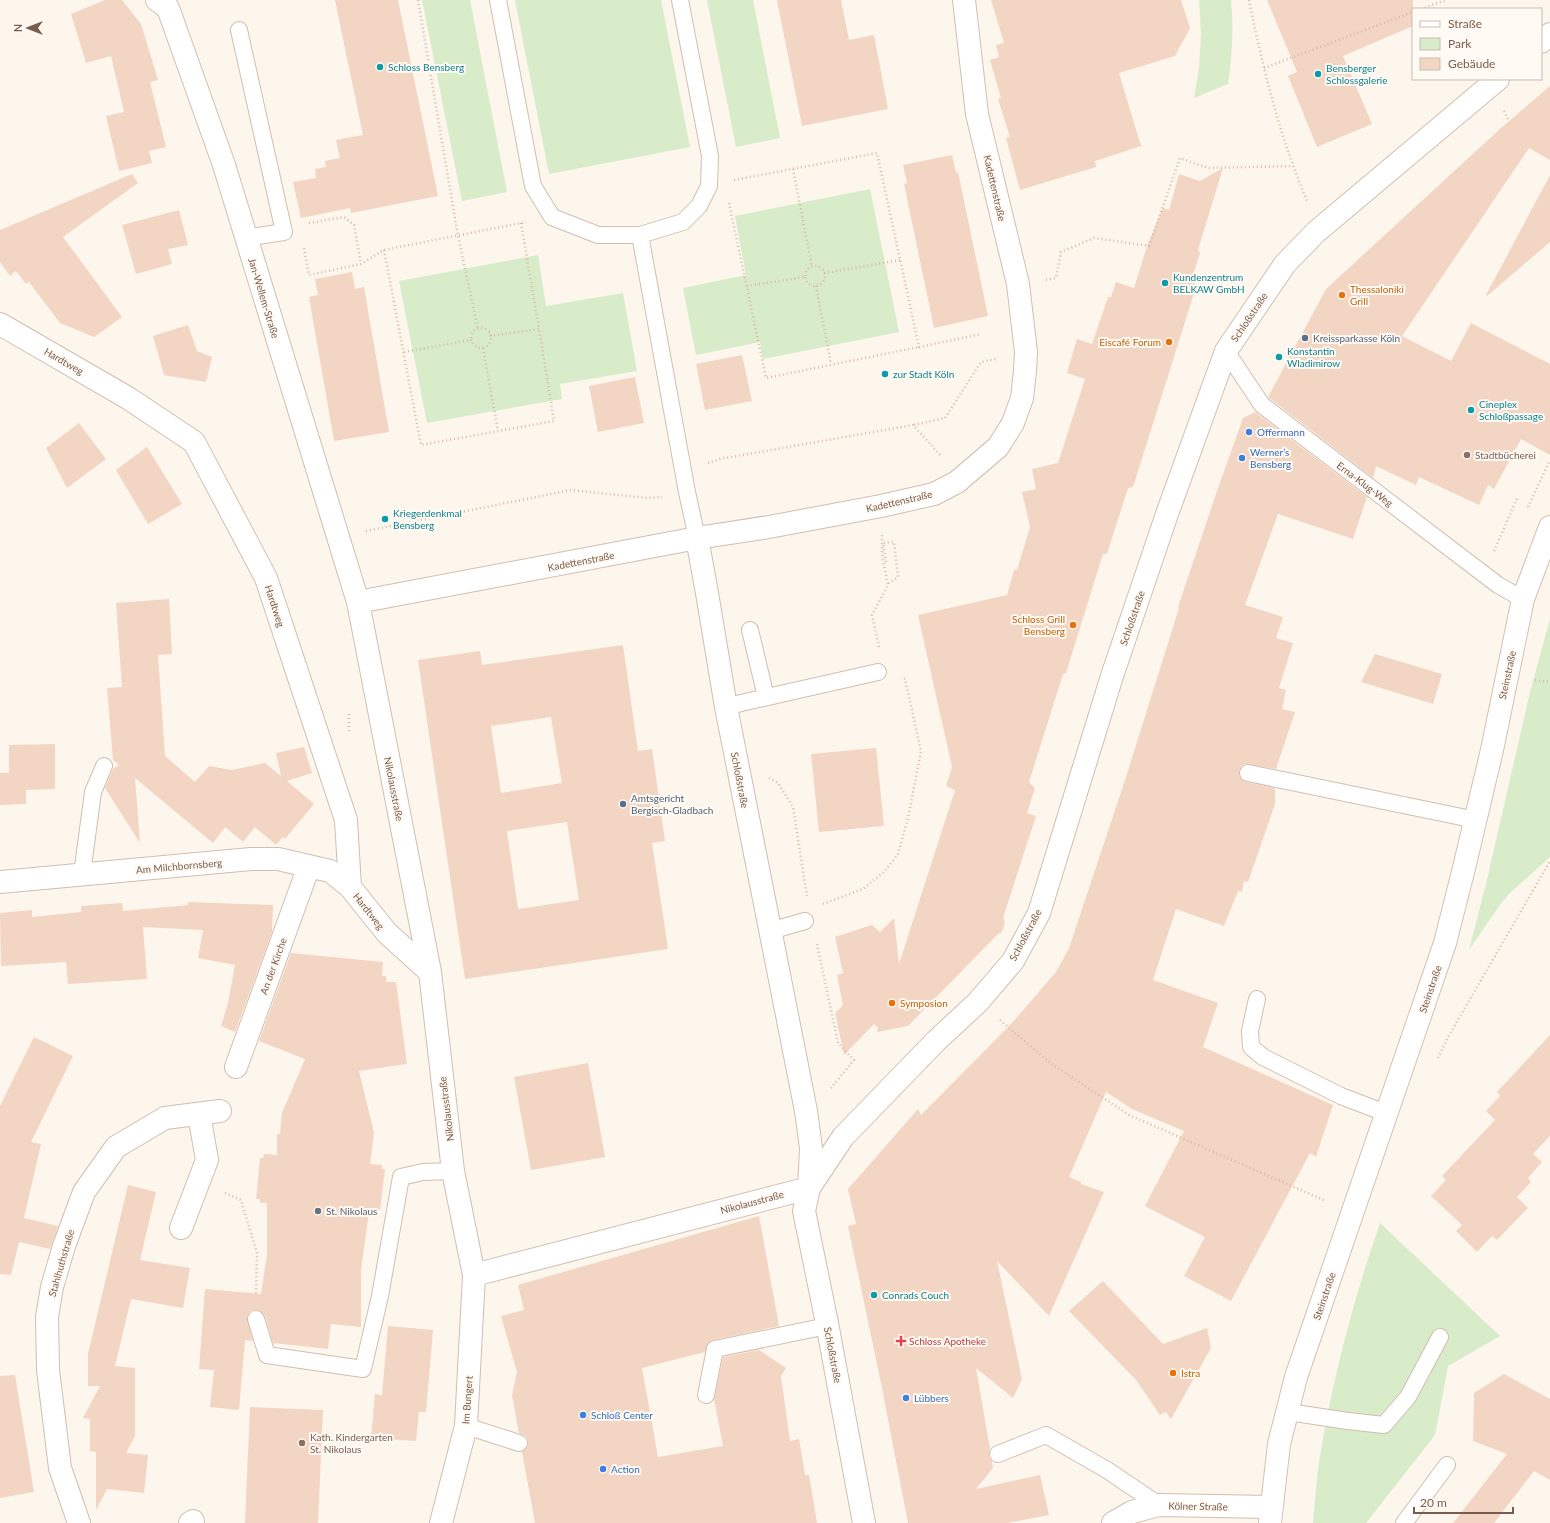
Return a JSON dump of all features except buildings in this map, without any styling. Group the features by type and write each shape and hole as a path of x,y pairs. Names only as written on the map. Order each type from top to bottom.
{"street":[{"name":"Kadettenstraße","path":"358,602 697,538 769,527 934,494 963,478 998,447 1013,423 1022,398 1026,352 1018,284 977,114 964,0"},
{"name":"Jan-Wellem-Straße","path":"164,3 224,165 245,238 358,602"},
{"path":"1542,41 1550,34"},
{"name":"Schloßstraße","path":"809,1188 843,1137 936,1041 978,1002 1013,961 1039,913 1112,676 1170,507 1226,351 1285,264 1319,229 1497,80"},
{"name":"Hardtweg","path":"0,324 128,398 194,442 266,578 346,820 350,887 387,934 430,972"},
{"name":"Steinstraße","path":"1271,1515 1279,1444 1296,1377 1388,1114 1445,943 1492,750 1522,599 1550,527"},
{"name":"Schloßstraße","path":"697,538 708,593 726,707 806,1110 811,1148 809,1188 804,1211 864,1523"},
{"name":"Nikolausstraße","path":"358,602 430,972 453,1171 474,1275 809,1188"},
{"name":"Am Milchbornsberg","path":"0,882 251,860 278,859 330,871 350,887"},
{"name":"An der Kirche","path":"236,1066 309,866"},
{"name":"Stahlhuthstraße","path":"80,1523 60,1468 48,1370 47,1317 52,1287 64,1246 84,1192 116,1146 165,1118 209,1113 207,1160 198,1183"},
{"path":"181,1228 198,1183"},
{"name":"Im Bungert","path":"441,1523 466,1426 474,1275"},
{"name":"Kölner Straße","path":"1113,1523 1132,1512 1159,1505 1271,1515"}],"lane":[{"path":"498,0 533,186 552,217 598,236 640,235 683,222 699,206 709,186 710,156 680,0"},
{"path":"239,30 284,232 245,238"},
{"path":"640,235 687,492 697,538"},
{"name":"Erna-Klug-Weg","path":"1226,351 1262,405 1498,585 1522,599"},
{"path":"750,630 766,697"},
{"path":"726,707 878,672"},
{"path":"82,874 93,792 104,766"},
{"path":"1248,772 1476,820"},
{"path":"770,931 805,921"},
{"path":"1257,1000 1250,1031 1251,1047 1263,1057 1341,1096 1388,1114"},
{"path":"256,1319 267,1355 363,1369 380,1296 400,1177 423,1172 453,1171"},
{"path":"706,1396 715,1349 827,1326"},
{"path":"1288,1412 1384,1425 1408,1397 1440,1337"},
{"path":"466,1426 519,1443"},
{"path":"998,1454 1046,1435 1107,1470 1159,1505"},
{"path":"1404,1523 1447,1465"}],"path":[{"path":"418,0 458,236 478,329"},
{"path":"1249,0 1264,68 1292,166 1319,229"},
{"path":"1424,8 1446,0"},
{"path":"1264,68 1412,12"},
{"path":"709,186 877,153 919,346"},
{"path":"1056,278 1061,252 1094,238 1149,246 1180,158 1208,168 1292,166"},
{"path":"793,169 812,267"},
{"path":"725,182 766,378 981,334"},
{"path":"307,224 344,217 354,225 361,264"},
{"path":"304,246 309,275 361,264 384,250 552,217"},
{"path":"384,250 421,445 554,420 521,223"},
{"path":"824,273 901,260"},
{"path":"812,267 820,268 824,273 824,281 816,286 811,286 807,283 805,277 806,271 812,267"},
{"path":"747,286 805,277"},
{"path":"816,286 831,364"},
{"path":"478,329 484,329 490,336 490,341 487,346 483,348 478,348 473,345 471,340 474,331 478,329"},
{"path":"490,336 539,329"},
{"path":"404,352 471,340"},
{"path":"483,348 498,431"},
{"path":"338,537 571,490 647,498 668,497 687,492 696,472 703,465 714,460 945,418 981,362 1026,352"},
{"path":"913,425 963,478"},
{"path":"1493,553 1518,496"},
{"path":"880,506 882,555 888,585"},
{"path":"880,650 872,615 888,585 898,577 894,542 883,544 886,562"},
{"path":"816,906 863,890 885,871 898,854 908,818 921,751 905,679 899,676"},
{"path":"766,776 778,783 793,807 808,901"},
{"path":"1437,1060 1447,1039 1550,861"},
{"path":"816,938 838,1044 854,1060 827,1093"},
{"path":"978,1002 1050,1063 1129,1115 1353,1212"},
{"path":"198,1183 241,1200 257,1253 256,1319"}],"green space":[{"path":"422,0 470,0 507,192 462,201"},
{"path":"515,0 661,0 690,147 549,174"},
{"path":"707,0 753,0 780,138 736,147"},
{"path":"1199,0 1231,0 1231,63 1228,84 1194,98 1199,68 1201,34"},
{"path":"870,189 899,332 763,359 760,342 696,355 683,288 746,275 735,216"},
{"path":"538,255 546,306 623,293 637,371 560,384 562,399 427,423 399,281"},
{"path":"1550,619 1550,857 1510,893 1499,906 1469,950 1487,880 1530,692"},
{"path":"1380,1223 1500,1336 1448,1366 1435,1435 1366,1523 1313,1523 1319,1462 1330,1401 1352,1312"}],"place":[{"name":"Schloss Bensberg","path":"380,67"},
{"name":"Bensberger Schlossgalerie","path":"1318,74"},
{"name":"Kundenzentrum BELKAW GmbH","path":"1165,283"},
{"name":"Thessaloniki Grill","path":"1342,295"},
{"name":"Kreissparkasse Köln","path":"1305,338"},
{"name":"Eiscafé Forum","path":"1169,342"},
{"name":"Konstantin Wladimirow","path":"1279,357"},
{"name":"zur Stadt Köln","path":"885,374"},
{"name":"Cineplex Schloßpassage","path":"1471,410"},
{"name":"Offermann","path":"1249,432"},
{"name":"Stadtbücherei","path":"1467,455"},
{"name":"Werner’s Bensberg","path":"1242,458"},
{"name":"Kriegerdenkmal Bensberg","path":"385,519"},
{"name":"Schloss Grill Bensberg","path":"1073,625"},
{"name":"Amtsgericht Bergisch-Gladbach","path":"623,804"},
{"name":"Symposion","path":"892,1003"},
{"name":"St. Nikolaus","path":"318,1211"},
{"name":"Conrads Couch","path":"874,1295"},
{"name":"Schloss Apotheke","path":"901,1341"},
{"name":"Istra","path":"1173,1373"},
{"name":"Lübbers","path":"906,1398"},
{"name":"Schloß Center","path":"583,1415"},
{"name":"Kath. Kindergarten St. Nikolaus","path":"302,1443"},
{"name":"Action","path":"603,1469"}]}
